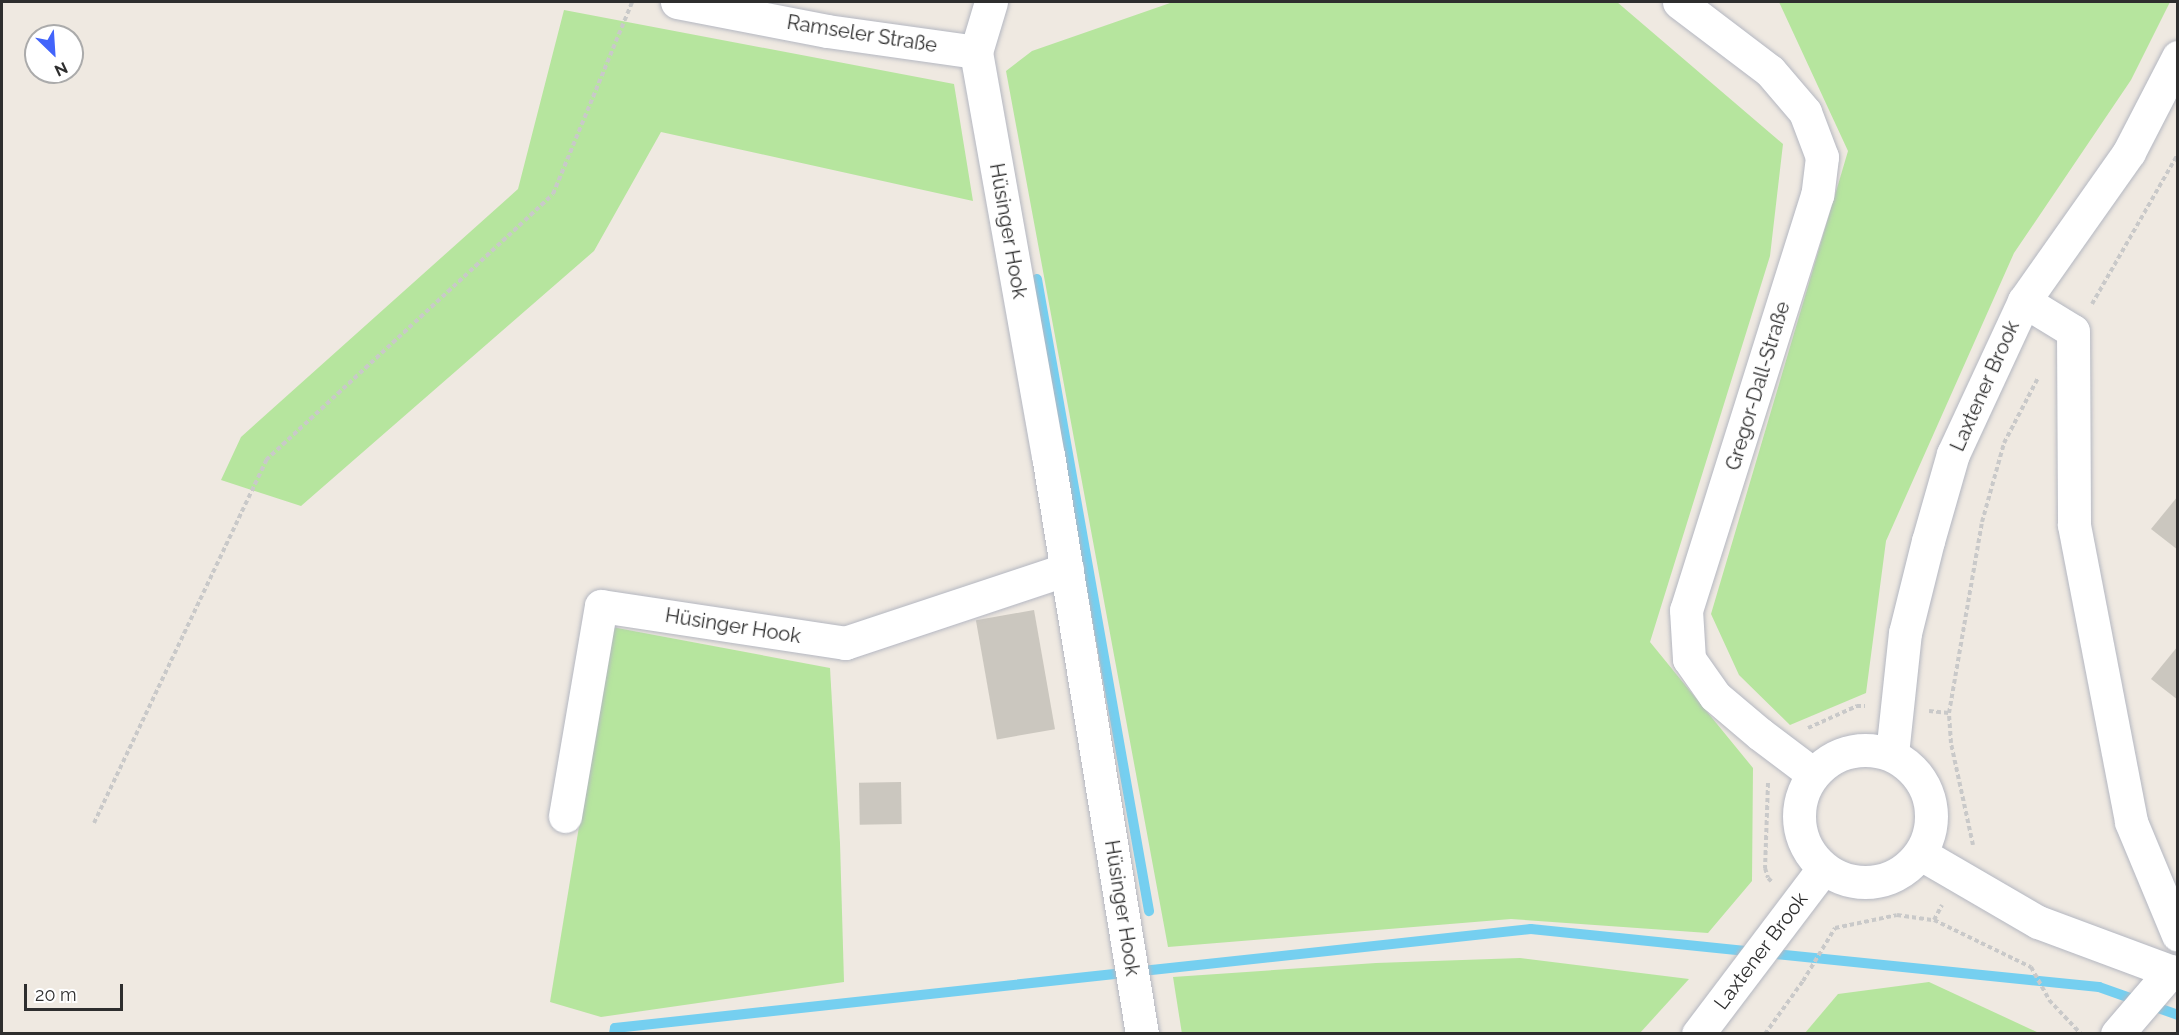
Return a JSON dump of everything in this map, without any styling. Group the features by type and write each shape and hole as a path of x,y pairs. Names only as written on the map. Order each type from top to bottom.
{"street":[{"name":"Ramseler Straße","path":"677,2 827,31 976,52"},
{"name":"Hüsinger Hook","path":"991,2 976,52 1067,569 1142,1034"},
{"name":"Gregor-Dall-Straße","path":"1679,2 1770,71 1805,112 1822,157 1817,195 1686,610 1689,659 1715,696 1813,774"},
{"name":"Laxtener Brook","path":"1892,754 1905,633 1953,454 2024,301 2129,152 2178,57"},
{"path":"2024,301 2073,332 2074,525 2131,822 2178,934"},
{"name":"Hüsinger Hook","path":"565,816 601,606 845,643 1067,569"},
{"path":"1863,748 1892,754 1916,771 1930,797 1932,826 1921,854 1893,877 1857,883 1823,868 1806,849 1799,823 1801,797 1813,774 1836,756 1863,748"},
{"path":"1921,854 2038,922 2170,976 2117,1033"},
{"name":"Laxtener Brook","path":"1698,1034 1728,991 1823,868"}],"path":[{"path":"94,823 266,460 552,194 632,2"},
{"path":"1934,920 1973,853 1973,838 1963,805 1951,743 1949,713 1982,522 2004,443 2038,378 2095,299 2178,154"},
{"path":"1765,1034 1823,951 1835,928 1866,919 1897,915 1934,920 2031,967 2049,1000 2081,1034"}],"green space":[{"path":"1173,2 1617,2 1783,144 1770,256 1650,642 1753,768 1752,881 1708,933 1511,919 1168,947 1006,71 1032,51"},
{"path":"1779,2 2170,2 2131,80 2014,253 1886,541 1866,693 1790,725 1739,675 1711,614 1848,151"},
{"path":"564,10 954,84 973,201 661,132 594,251 301,506 221,480 241,437 518,189"},
{"path":"612,627 830,668 840,843 844,982 601,1017 550,1002"},
{"path":"1520,958 1689,979 1640,1033 1182,1034 1173,977 1376,963"},
{"path":"1929,982 2039,1033 1805,1033 1838,994"}],"building":[{"path":"2178,496 2178,550 2151,529"},
{"path":"1034,610 1055,729 997,739 976,620"},
{"path":"2178,646 2178,700 2151,679"},
{"path":"901,782 902,824 860,825 859,783"}],"waterway":[{"path":"1037,279 1149,911"},
{"path":"614,1034 615,1028 1531,929 2099,987 2178,1015"}]}
